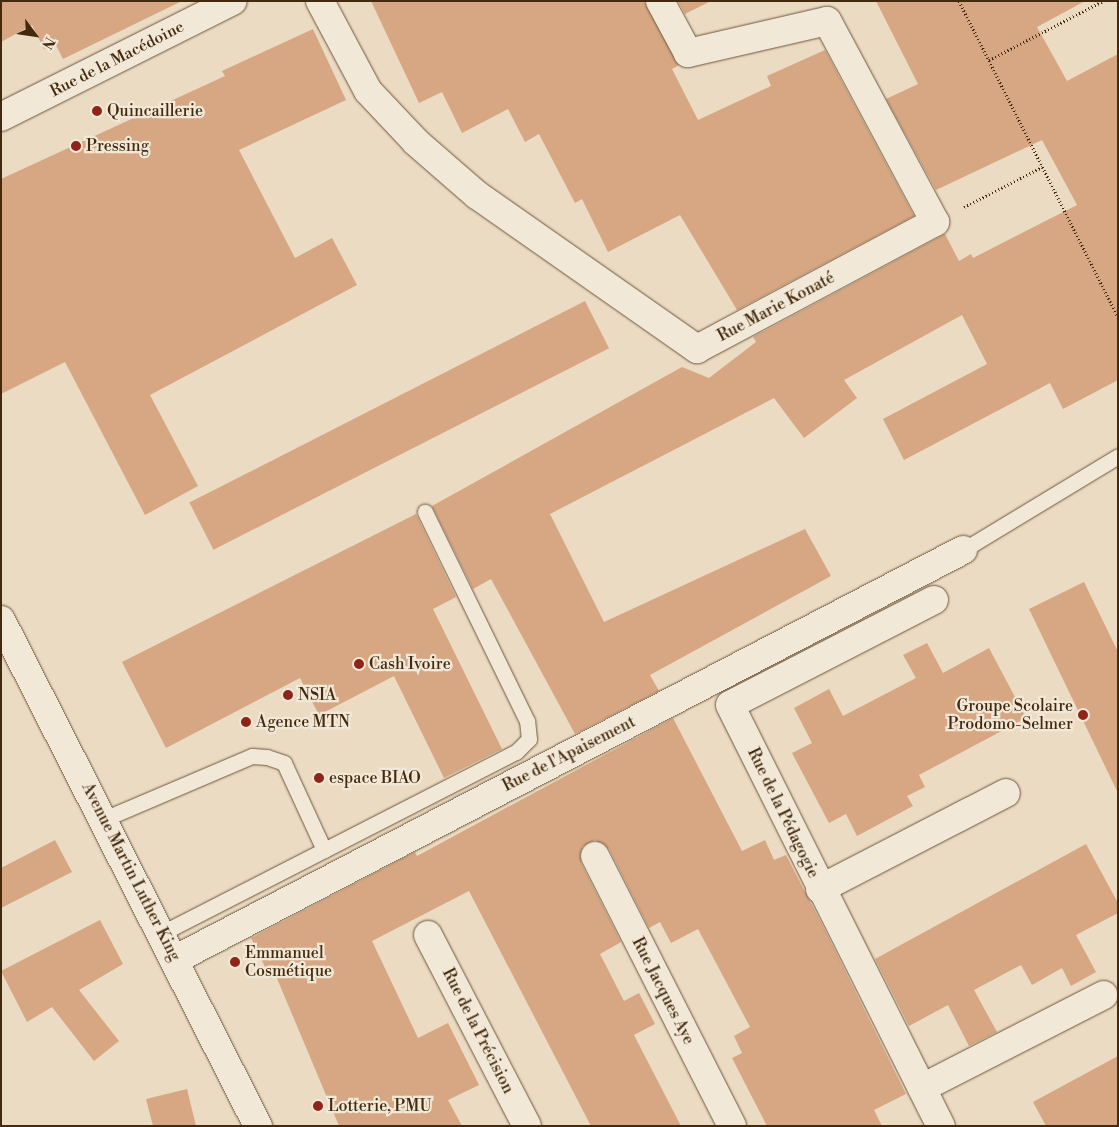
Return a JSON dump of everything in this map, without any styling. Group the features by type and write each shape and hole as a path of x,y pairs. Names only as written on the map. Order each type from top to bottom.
{"street":[{"name":"Rue de la Macédoine","path":"1,118 233,1"},
{"name":"Rue Marie Konaté","path":"320,1 368,91 416,142 477,195 697,349 935,222"},
{"path":"660,1 688,53 827,21 935,222"},
{"name":"Rue de l'Apaisement","path":"176,959 963,550"},
{"name":"Rue de la Pédagogie","path":"934,600 730,705 820,889 941,1126"},
{"name":"Avenue Martin Luther King","path":"1,620 176,959 258,1126"},
{"path":"820,889 1006,793"},
{"name":"Rue Jacques Aye","path":"595,856 732,1126"},
{"name":"Rue de la Précision","path":"428,936 527,1126"},
{"path":"922,1088 1104,995"}],"lane":[{"path":"963,550 1118,456"},
{"path":"162,934 516,752 529,739 527,721 425,512"},
{"path":"104,819 252,756 267,757 284,763 324,850"}],"path":[{"path":"959,1 1118,317"},
{"path":"989,60 1103,1"},
{"path":"935,222 1042,167"}],"building":[{"path":"1,1 182,1 63,59 55,43 44,49 32,25 1,42"},
{"path":"371,1 644,1 679,65 672,69 698,120 771,86 767,76 825,50 914,216 737,310 680,215 608,252 582,199 575,203 539,134 525,142 508,109 462,133 442,92 419,103"},
{"path":"678,1 711,1 685,14"},
{"path":"876,1 1085,1 1037,27 1067,81 1118,54 1118,380 1063,409 1050,383 904,460 883,419 987,364 962,315 844,380 857,398 804,438 774,398 550,514 604,622 805,529 831,576 650,675 659,691 575,734 491,579 473,589 432,506 682,367 709,378 756,342 753,337 945,234 959,261 971,254 973,258 1077,205 1042,140 936,190 886,99 918,84"},
{"path":"313,29 346,100 239,150 295,258 332,238 357,285 150,395 198,486 145,515 65,362 1,394 1,179 225,76 222,71"},
{"path":"585,301 609,348 213,550 189,503"},
{"path":"416,514 456,597 433,609 502,749 444,778 394,676 319,715 300,678 166,748 122,662"},
{"path":"1084,582 1118,652 1118,793 1029,609"},
{"path":"927,643 943,673 989,648 1026,718 919,775 925,787 907,796 913,806 857,836 846,814 829,823 792,753 812,743 794,708 829,689 843,716 916,678 903,655"},
{"path":"673,718 742,851 765,840 774,860 786,855 825,930 906,1094 874,1110 882,1126 767,1126 732,1058 742,1053 734,1036 750,1027 698,929 671,943 660,922 649,928 609,849 595,840 582,847 581,863 621,942 600,954 624,1001 639,993 655,1024 634,1035 681,1126 591,1126 469,891 372,941 418,1038 448,1023 479,1085 448,1100 462,1126 339,1126 276,976 271,979 251,938 415,852 417,856"},
{"path":"55,840 72,872 1,908 1,868"},
{"path":"1086,844 1118,903 1118,913 1076,935 1096,972 1071,986 1062,968 1032,985 1021,965 974,990 997,1032 969,1046 948,1005 909,1026 875,959"},
{"path":"100,920 123,964 79,990 119,1041 94,1061 52,1007 27,1022 1,971"},
{"path":"1118,1056 1118,1126 1046,1126 1033,1102"},
{"path":"187,1089 196,1126 153,1126 146,1099"}],"place":[{"name":"Quincaillerie","path":"97,111"},
{"name":"Pressing","path":"76,146"},
{"name":"Cash Ivoire","path":"359,664"},
{"name":"NSIA","path":"288,695"},
{"name":"Groupe Scolaire Prodomo-Selmer","path":"1083,715"},
{"name":"Agence MTN","path":"246,722"},
{"name":"espace BIAO","path":"319,778"},
{"name":"Emmanuel Cosmétique","path":"235,962"},
{"name":"Lotterie, PMU","path":"318,1106"}]}
